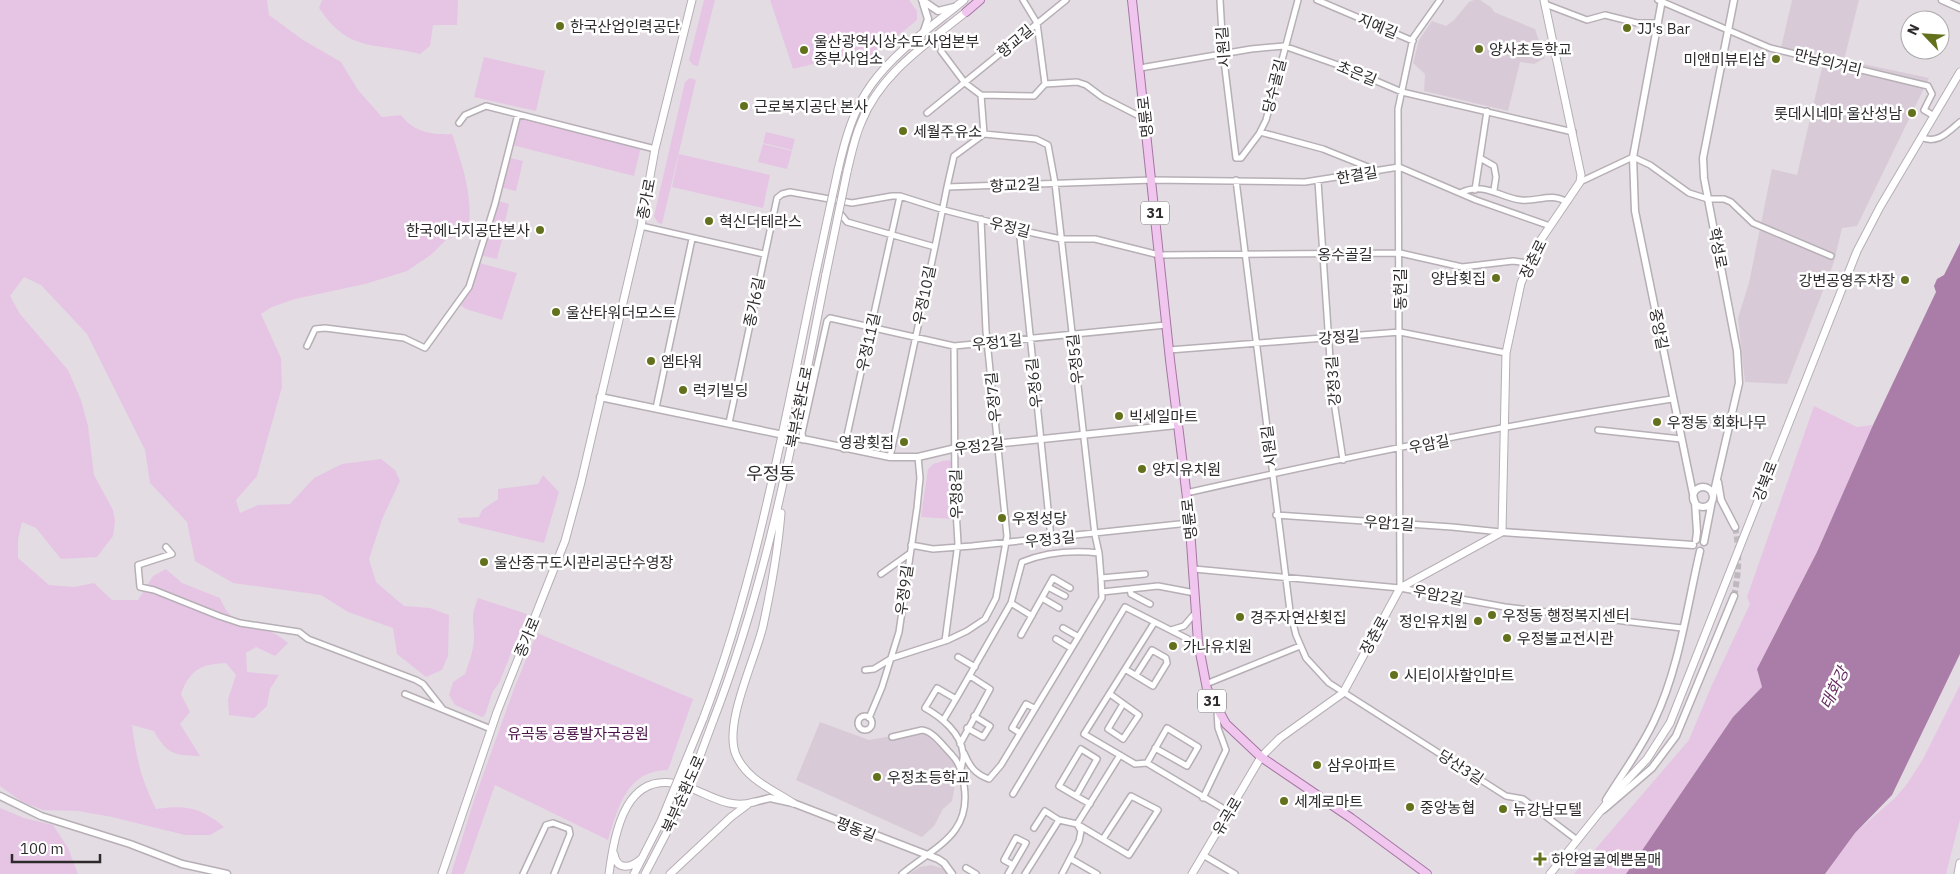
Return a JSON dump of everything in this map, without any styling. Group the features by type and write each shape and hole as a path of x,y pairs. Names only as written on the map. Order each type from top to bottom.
{"main road":[{"name":"종가로","path":"442,874 491,729 565,541 692,0"},
{"name":"명륜로","path":"1132,0 1194,569 1198,648 1206,684 1217,711 1235,734 1261,757 1351,818 1428,874"},
{"name":"북부순환도로","path":"645,874 670,826 690,780 741,640 782,494 826,274 860,124 878,91 903,63 979,1"},
{"name":"북부순환도로","path":"634,874 661,821 703,719 743,601 762,528 838,170 852,120 870,85 920,36 962,2"},
{"path":"1544,2 1582,168 1580,182"},
{"name":"강북로","path":"1550,874 1596,816 1647,759 1670,723 1850,266 1876,214 1960,72"},
{"name":"장춘로","path":"1502,532 1506,353 1521,283 1528,263 1580,182"},
{"path":"782,494 775,565 766,610 736,714 732,740 735,753 748,774 793,803"},
{"path":"1400,588 1502,532"},
{"name":"장춘로","path":"1261,757 1280,738 1343,692 1400,588"},
{"name":"유곡로","path":"1192,874 1261,757"},
{"path":"609,874 627,804 636,793 654,783 668,782 685,786 734,806 754,802"},
{"path":"670,874 731,817 754,802"},
{"path":"614,849 615,860 623,867 635,864 644,856"},
{"path":"1958,874 1960,863"}],"street":[{"path":"921,0 938,10 962,2"},
{"path":"920,36 928,19 921,0"},
{"path":"1022,0 1037,23 1045,84"},
{"name":"향교길","path":"927,113 1066,0"},
{"name":"시원길","path":"1220,0 1223,55 1234,154"},
{"name":"당수골길","path":"1234,154 1236,158 1241,158 1260,132 1268,114 1284,46 1298,0"},
{"name":"지예길","path":"1317,0 1413,41"},
{"name":"동헌길","path":"1400,588 1398,109 1413,41 1440,0"},
{"name":"학성로","path":"1596,816 1654,721 1674,662 1700,551 1704,548 1712,494 1718,476 1739,382 1738,351 1704,178 1704,158 1734,0"},
{"path":"1942,0 1960,8"},
{"name":"만남의거리","path":"1660,1 1770,48 1931,88 1932,94 1924,110 1934,116"},
{"name":"중앙길","path":"1660,1 1658,23 1633,158 1634,211 1694,500 1697,532 1694,542"},
{"path":"1544,2 1587,20 1605,15 1637,23 1658,23"},
{"name":"초은길","path":"1140,68 1284,46 1341,66 1402,92 1573,132"},
{"path":"941,51 965,82 981,95 1034,96 1045,84 1077,82 1086,85 1102,97 1145,119"},
{"path":"935,247 954,156 984,134 981,95"},
{"path":"459,123 465,115 486,106 656,149"},
{"path":"1475,190 1487,111"},
{"path":"307,346 315,329 325,328 404,338 425,348 469,287 495,204 518,114"},
{"path":"1921,137 1927,140 1939,139 1960,122"},
{"path":"1260,132 1323,149 1378,172"},
{"name":"우정5길","path":"984,134 1036,138 1048,145 1055,183 1094,535 1099,552 1102,592"},
{"path":"1480,158 1494,166 1496,177 1494,190"},
{"path":"1580,182 1633,158 1650,165 1689,193 1708,199 1724,198 1754,223 1831,256"},
{"name":"한결길","path":"1152,180 1318,181 1399,167 1460,193 1550,226"},
{"name":"향교2길","path":"947,187 1152,180"},
{"name":"시원길","path":"1236,180 1276,515 1290,611 1300,646 1317,672 1343,692"},
{"name":"강정3길","path":"1318,181 1332,389 1343,460"},
{"path":"1460,193 1475,190 1494,190 1518,200 1530,201 1555,197 1567,202"},
{"name":"종가6길","path":"729,423 777,198 782,194 790,192 838,201"},
{"path":"838,201 852,203 900,196 891,234"},
{"name":"우정길","path":"900,196 981,220 1061,239 1095,239 1159,255"},
{"name":"우정10길","path":"838,201 840,214 847,222 935,247 890,457"},
{"name":"우정7길","path":"865,670 874,669 892,658 945,641 968,631 984,619 996,598 1007,542 988,343 981,220"},
{"path":"640,226 764,254"},
{"name":"우정6길","path":"1019,228 1051,538"},
{"name":"우정11길","path":"844,449 891,234"},
{"path":"656,408 692,239"},
{"name":"옹수골길","path":"1159,255 1400,253 1462,267 1513,261 1528,263"},
{"name":"우정1길","path":"803,440 802,433 827,321 830,318 954,346 1166,325"},
{"name":"강정길","path":"1169,350 1400,332 1506,353"},
{"name":"우정8길","path":"945,641 958,547 954,346"},
{"path":"600,397 782,435"},
{"name":"우암길","path":"1186,493 1343,460 1672,399"},
{"name":"우정2길","path":"782,435 890,457 918,457 956,448 1177,425"},
{"path":"1598,430 1681,439"},
{"name":"우정9길","path":"869,718 892,658 899,632 920,478 918,457"},
{"path":"1718,476 1721,500 1735,527"},
{"path":"1712,494 1707,506 1700,506 1694,500 1696,490 1702,488 1712,494 1721,500"},
{"name":"우암1길","path":"1276,515 1502,532"},
{"name":"우정3길","path":"911,545 933,549 1094,535 1189,523"},
{"path":"1502,532 1704,542"},
{"path":"1694,542 1694,549 1700,551"},
{"path":"166,547 172,554 138,565 140,587 154,590 240,622 299,632 308,640 423,684 442,708"},
{"path":"944,719 1011,603 1022,562 1042,554 1080,551 1099,552"},
{"path":"881,574 910,554"},
{"name":"우암2길","path":"1194,569 1286,579 1400,588 1505,607 1682,628"},
{"path":"1101,578 1145,574"},
{"path":"1021,635 1054,578 1070,588"},
{"path":"956,699 937,688 925,708 944,719 960,744 971,768 978,775 989,779 1001,765 1077,636 1102,598 1102,592 1158,586 1196,593"},
{"path":"1048,588 1065,596"},
{"path":"1130,589 1132,594 1150,604"},
{"path":"1596,816 1621,797 1652,768 1676,736 1734,596"},
{"path":"1042,598 1059,608"},
{"path":"1011,603 1032,616"},
{"path":"1013,794 1126,607 1154,623 1171,630 1198,648"},
{"path":"1171,630 1184,626 1196,611"},
{"path":"1154,623 1084,734 1135,764 1147,763 1228,812"},
{"path":"1062,628 1077,636"},
{"path":"1056,639 1070,648"},
{"path":"1206,684 1300,646"},
{"path":"1125,668 1153,686 1167,663 1166,658 1152,650 1136,675"},
{"path":"958,657 975,667"},
{"path":"960,744 990,688 970,676"},
{"name":"당산3길","path":"1343,692 1506,796 1523,799 1577,840"},
{"path":"405,694 491,729"},
{"path":"1110,694 1139,715 1123,739 1108,729 1123,704"},
{"path":"1020,733 1012,728 1026,704 1034,708"},
{"path":"1203,798 1226,750 1218,728 1217,711"},
{"path":"967,728 983,737 990,726 974,716"},
{"path":"1147,763 1155,748 1167,728 1198,747 1187,766 1155,748"},
{"path":"892,737 926,730 956,759 961,769 966,801 961,822 952,836 902,874"},
{"path":"1076,796 1097,759 1081,749 1059,786 1076,796 1090,804"},
{"path":"961,769 964,753"},
{"path":"1077,824 1120,755"},
{"path":"0,796 42,816 130,844 182,864 227,874"},
{"path":"1034,828 1045,812 1059,820 1077,824 1129,855 1158,810 1131,796 1103,839"},
{"name":"평동길","path":"754,802 770,798 793,803 927,854 944,862 952,874"},
{"path":"1025,874 1059,820"},
{"path":"523,874 546,825 553,823 569,829 570,834 554,874"},
{"path":"1062,874 1079,841 1081,831 1077,824"},
{"path":"1008,874 1026,843 1016,838 1004,860 1013,865"},
{"path":"1203,855 1235,874"},
{"path":"1070,859 1097,874"},
{"path":"966,868 976,874"}],"shaded area":[{"name":"양사초등학교","path":"1480,0 1492,8 1494,12 1535,29 1545,58 1534,64 1520,62 1508,111 1424,91 1425,74 1413,63 1419,40 1432,21 1446,26 1454,20 1469,2"},
{"path":"1792,0 1859,0 1844,60 1929,78 1857,226 1842,228 1834,262 1787,384 1745,382 1738,318 1749,283 1772,169 1797,175 1824,59 1781,48"},
{"name":"우정초등학교","path":"820,722 869,740 926,730 956,759 957,774 952,801 943,809 934,826 922,837 796,780"},
{"path":"931,865 949,870 952,874 909,874 920,867"}],"green space":[{"path":"0,0 267,0 269,15 303,40 341,62 358,90 382,117 401,115 417,129 437,134 452,134 464,171 470,210 467,235 448,238 432,254 407,271 365,284 295,299 272,307 261,314 281,358 282,387 257,476 236,500 240,513 258,505 290,504 314,478 342,464 381,459 395,470 400,481 383,517 369,559 376,582 404,606 430,608 449,615 448,656 442,670 426,677 397,654 393,628 348,612 321,595 233,583 195,561 187,522 150,483 145,450 87,334 41,285 24,277 10,296 20,314 68,370 81,400 88,426 94,475 113,510 115,521 113,536 97,557 61,559 36,528 22,522 18,539 18,558 49,585 74,587 94,583 112,600 138,600 153,576 166,569 182,583 220,598 235,619 273,633 288,643 275,656 256,647 246,653 247,672 279,675 270,689 267,706 254,718 229,715 228,699 236,675 226,663 203,667 188,679 181,694 190,712 180,724 200,756 173,752 163,745 154,731 132,725 140,768 146,788 156,809 176,807 200,811 224,827 210,835 185,835 112,817 78,811 43,810 22,802 0,786"},
{"path":"322,0 458,0 457,25 433,25 430,46 420,54 376,46 352,39 341,32 319,8"},
{"path":"704,0 715,0 698,66 693,65 689,60"},
{"path":"770,0 909,0 917,11 917,20 881,50 864,69 860,52 793,69"},
{"path":"484,57 545,71 536,111 474,97"},
{"path":"690,78 696,80 662,224 658,223 654,216 685,82"},
{"path":"520,117 641,147 634,176 512,145"},
{"path":"766,132 795,139 792,150 763,143"},
{"path":"763,144 792,151 787,169 758,162"},
{"path":"679,154 770,175 763,208 672,187"},
{"path":"510,158 523,161 516,191 503,188"},
{"path":"498,201 509,204 504,227 493,224"},
{"path":"490,229 504,232 497,259 483,256"},
{"path":"479,263 517,273 502,320 466,309 460,305 471,290"},
{"path":"1814,406 1857,427 1873,425 1817,552 1757,669 1762,687 1733,717 1626,874 1574,874 1689,740 1711,687 1750,604 1747,597"},
{"path":"949,460 953,463 952,519 921,517 928,469 933,464"},
{"path":"543,475 559,492 544,543 460,523 457,518 479,517 482,510 498,499 498,489 538,484"},
{"path":"478,598 527,614 499,683 493,691 485,715 482,717 455,705 449,695 453,682 465,674 470,661 474,642 473,614"},
{"name":"유곡동 공룡발자국공원","path":"537,633 693,699 668,770 643,776 634,783 621,803 608,840 495,785 464,874 451,874 474,800 515,686"},
{"path":"1960,685 1960,819 1946,874 1825,874 1855,833 1895,798 1907,784 1923,759"},
{"path":"0,808 24,818 53,825 68,848 78,874 0,874"}],"water":[{"name":"태화강","path":"1960,243 1960,654 1892,795 1855,833 1825,874 1626,874 1733,717 1762,687 1757,669 1817,552 1873,425 1936,292 1934,286 1937,279 1944,275"}],"tunnel":[{"path":"1734,596 1738,562 1738,544 1735,527"}],"place":[{"name":"한국산업인력공단","path":"560,26"},
{"name":"JJ's Bar","path":"1627,28"},
{"name":"양사초등학교","path":"1479,49"},
{"name":"울산광역시상수도사업본부 중부사업소","path":"804,50"},
{"name":"미앤미뷰티샵","path":"1776,59"},
{"name":"근로복지공단 본사","path":"744,106"},
{"name":"롯데시네마 울산성남","path":"1912,113"},
{"name":"세월주유소","path":"903,131"},
{"name":"혁신더테라스","path":"709,221"},
{"name":"한국에너지공단본사","path":"540,230"},
{"name":"양남횟집","path":"1496,278"},
{"name":"강변공영주차장","path":"1905,280"},
{"name":"울산타워더모스트","path":"556,312"},
{"name":"엠타워","path":"651,361"},
{"name":"럭키빌딩","path":"683,390"},
{"name":"빅세일마트","path":"1119,416"},
{"name":"우정동 회화나무","path":"1657,422"},
{"name":"영광횟집","path":"904,442"},
{"name":"양지유치원","path":"1142,469"},
{"name":"우정성당","path":"1002,518"},
{"name":"울산중구도시관리공단수영장","path":"484,562"},
{"name":"우정동 행정복지센터","path":"1492,615"},
{"name":"경주자연산횟집","path":"1240,617"},
{"name":"정인유치원","path":"1478,621"},
{"name":"우정불교전시관","path":"1507,638"},
{"name":"가나유치원","path":"1173,646"},
{"name":"시티이사할인마트","path":"1394,675"},
{"name":"삼우아파트","path":"1317,765"},
{"name":"우정초등학교","path":"877,777"},
{"name":"세계로마트","path":"1284,801"},
{"name":"중앙농협","path":"1410,807"},
{"name":"뉴강남모텔","path":"1503,809"},
{"name":"하얀얼굴예쁜몸매","path":"1540,859"}],"district":[{"name":"우정동","path":"771,473"}]}
